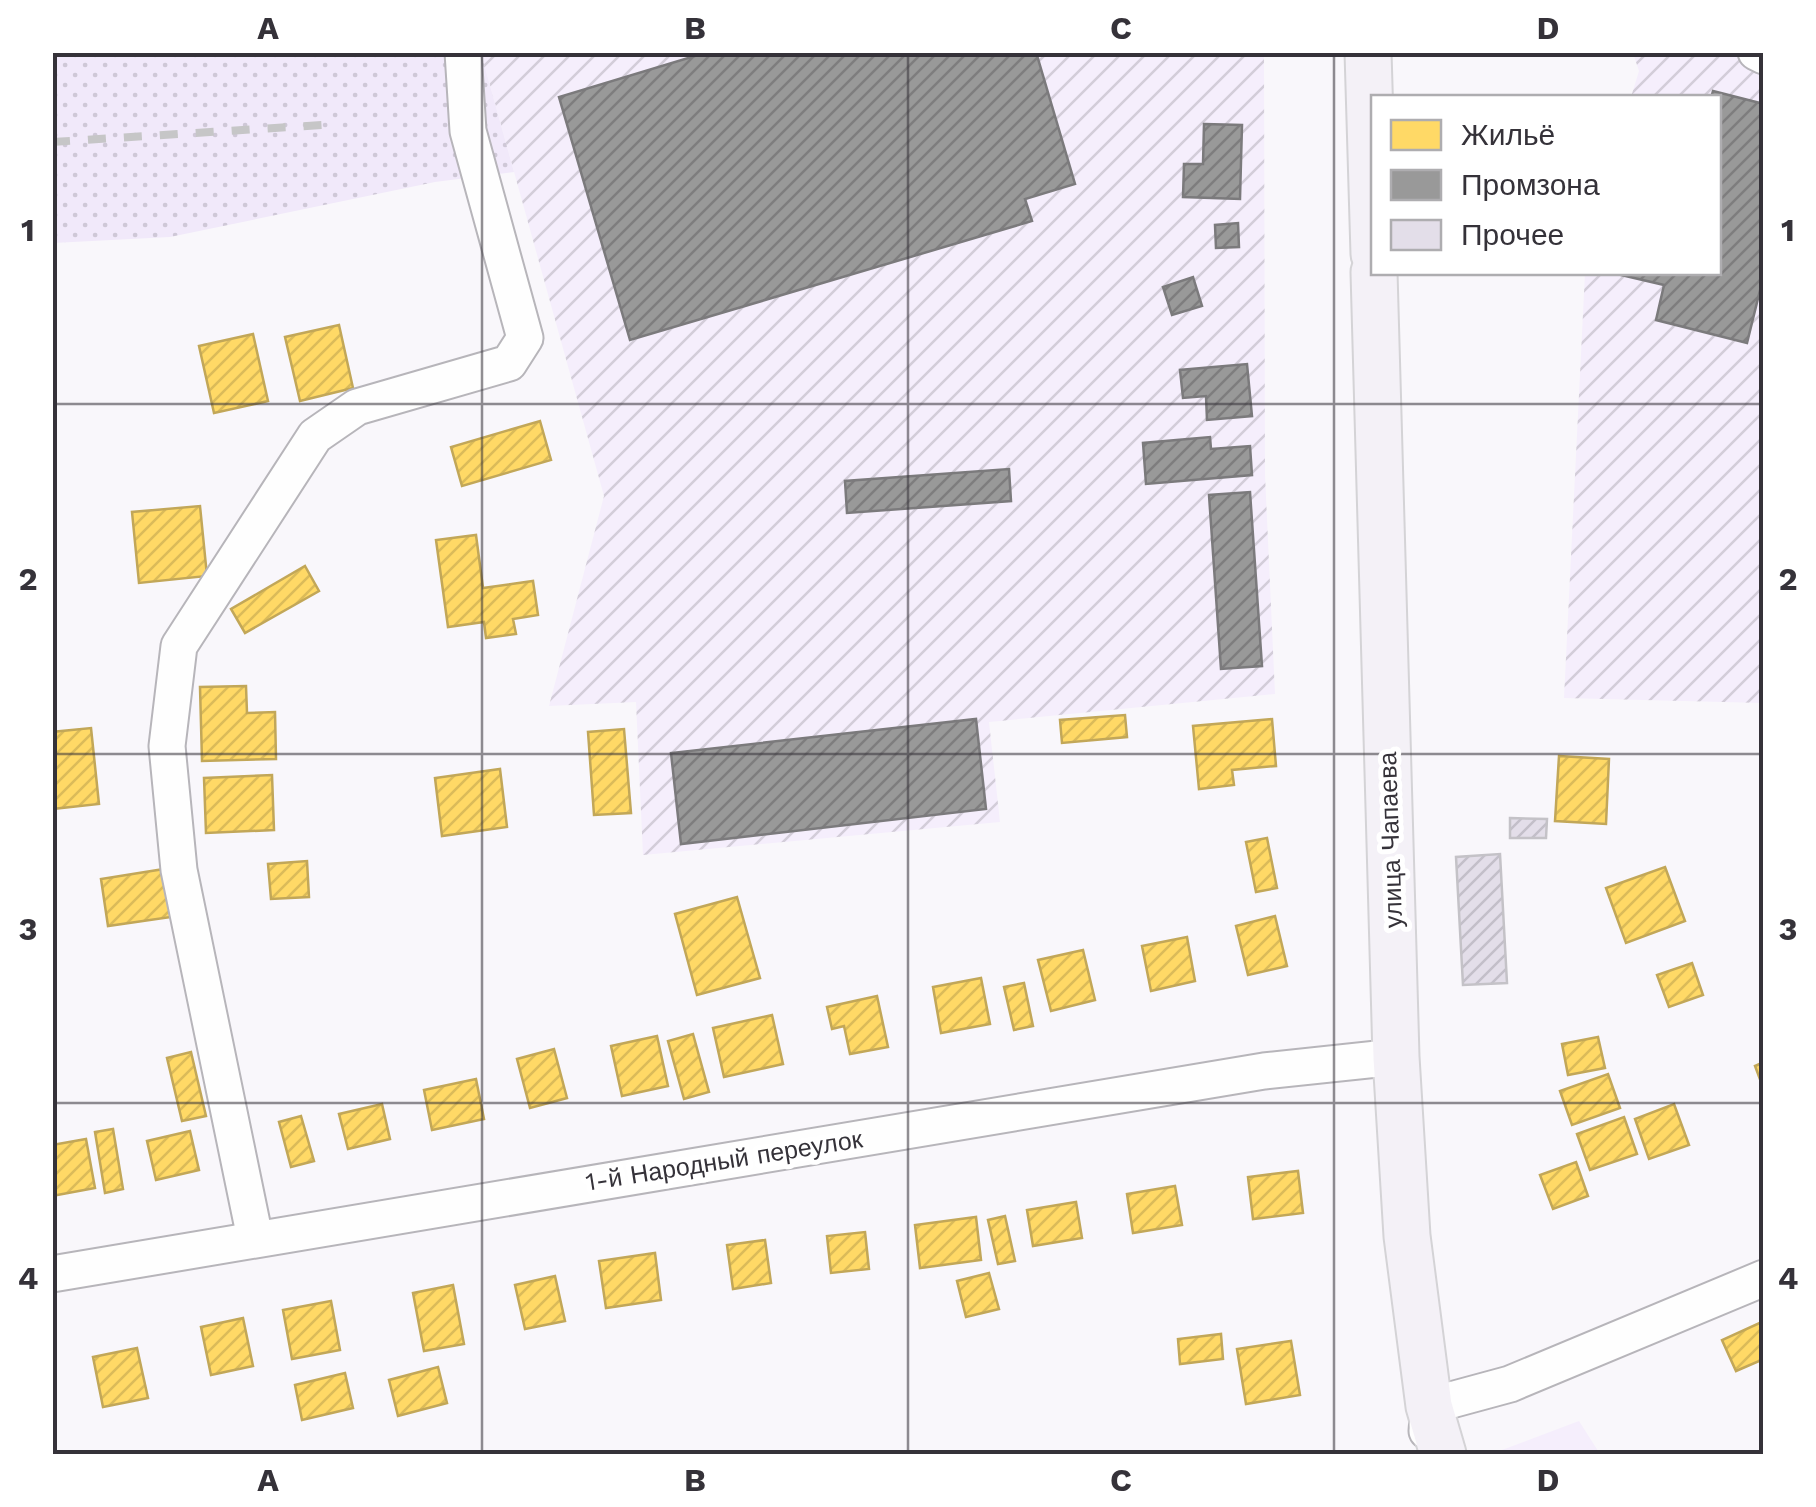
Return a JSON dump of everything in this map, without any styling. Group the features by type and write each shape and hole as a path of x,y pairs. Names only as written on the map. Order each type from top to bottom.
{"main road":[{"path":"1368,52 1371,153"},
{"name":"улица Чапаева","path":"1374,275 1396,1057 1407,1236 1429,1406 1443,1454"}],"street":[{"path":"255,1238 179,870 167,746 179,646 315,436 357,406 509,364 524,338 468,131 462,52"},
{"path":"1756,52 1764,56"},
{"name":"1-й Народный переулок","path":"52,1274 1264,1071 1396,1057"},
{"path":"1425,1454 1429,1406 1510,1384 1764,1278"}],"shaded area":[{"path":"53,53 481,53 514,172 435,182 170,237 53,243"},
{"path":"481,53 1264,53 1265,475 1275,694 989,722 1000,822 643,855 636,702 549,706 604,496"},
{"path":"1633,53 1763,53 1763,703 1564,698 1585,275 1721,275 1721,95 1632,95 1639,71"},
{"path":"1579,1421 1600,1454 1501,1454 1502,1450"}],"building: Жильё":[{"path":"339,325 353,388 300,401 285,337"},
{"path":"253,334 268,401 214,413 199,346"},
{"path":"540,421 551,460 462,486 451,447"},
{"path":"200,506 207,576 139,583 132,512"},
{"path":"476,535 483,588 533,581 538,615 513,619 516,634 486,638 484,622 448,627 436,540"},
{"path":"305,566 319,591 245,633 231,609"},
{"path":"246,686 247,713 275,712 276,759 202,761 200,687"},
{"path":"1125,715 1127,737 1062,743 1060,720"},
{"path":"1272,719 1276,766 1232,770 1234,785 1199,789 1193,726"},
{"path":"91,728 99,804 52,809 52,732"},
{"path":"624,729 631,813 594,815 588,732"},
{"path":"1559,756 1609,759 1606,824 1555,821"},
{"path":"500,769 507,827 442,836 435,778"},
{"path":"272,775 274,830 206,833 204,778"},
{"path":"1267,838 1277,888 1256,892 1246,842"},
{"path":"307,861 309,897 271,899 268,864"},
{"path":"1665,867 1685,921 1626,943 1606,888"},
{"path":"164,869 171,917 108,926 101,879"},
{"path":"737,897 760,978 697,995 675,914"},
{"path":"1275,916 1287,966 1248,975 1236,926"},
{"path":"1187,937 1195,981 1151,991 1142,946"},
{"path":"1083,950 1095,1000 1051,1011 1038,960"},
{"path":"1692,963 1703,995 1669,1007 1657,975"},
{"path":"981,978 990,1024 941,1033 933,987"},
{"path":"1024,983 1033,1026 1014,1030 1004,987"},
{"path":"877,996 888,1047 850,1054 844,1026 832,1029 827,1007"},
{"path":"772,1015 783,1064 724,1077 713,1028"},
{"path":"693,1034 709,1092 684,1099 668,1041"},
{"path":"657,1036 668,1086 622,1096 611,1046"},
{"path":"1598,1037 1605,1068 1568,1075 1562,1044"},
{"path":"554,1049 567,1098 530,1108 517,1059"},
{"path":"191,1052 206,1116 182,1121 167,1058"},
{"path":"1764,1062 1764,1090 1755,1066"},
{"path":"1608,1074 1620,1108 1572,1125 1560,1091"},
{"path":"476,1079 484,1119 432,1130 424,1090"},
{"path":"382,1104 390,1139 348,1149 339,1114"},
{"path":"1674,1104 1689,1145 1649,1159 1635,1119"},
{"path":"301,1116 314,1161 291,1167 279,1122"},
{"path":"1624,1117 1637,1154 1590,1170 1577,1134"},
{"path":"113,1129 123,1189 105,1193 95,1132"},
{"path":"190,1131 199,1170 156,1180 147,1141"},
{"path":"86,1139 95,1188 52,1196 52,1145"},
{"path":"1576,1162 1588,1196 1553,1209 1540,1175"},
{"path":"1298,1171 1303,1213 1253,1219 1248,1177"},
{"path":"1175,1186 1182,1225 1133,1233 1127,1194"},
{"path":"1076,1202 1082,1238 1033,1246 1027,1210"},
{"path":"1005,1216 1015,1261 998,1264 988,1220"},
{"path":"976,1217 981,1260 920,1268 915,1225"},
{"path":"865,1232 869,1269 831,1273 827,1236"},
{"path":"765,1240 771,1283 733,1289 727,1245"},
{"path":"655,1253 661,1300 606,1308 599,1261"},
{"path":"989,1273 999,1309 966,1317 957,1281"},
{"path":"555,1276 565,1321 525,1329 515,1285"},
{"path":"453,1285 464,1344 424,1351 413,1293"},
{"path":"331,1301 340,1350 292,1359 283,1310"},
{"path":"243,1318 253,1366 211,1375 201,1327"},
{"path":"1764,1321 1764,1359 1736,1371 1722,1340"},
{"path":"1221,1334 1223,1359 1180,1364 1178,1339"},
{"path":"1291,1341 1300,1395 1246,1404 1237,1349"},
{"path":"137,1348 148,1398 103,1407 93,1357"},
{"path":"438,1367 447,1403 398,1416 389,1380"},
{"path":"345,1373 353,1408 302,1420 295,1385"}],"building: Промзона":[{"path":"708,52 1036,52 1075,184 1025,199 1032,221 630,340 559,97"},
{"path":"1713,91 1764,104 1764,274 1747,343 1656,320 1664,285 1621,275 1721,275 1721,95 1712,95"},
{"path":"1204,124 1242,125 1240,199 1183,197 1184,164 1203,164"},
{"path":"1238,223 1239,247 1216,248 1215,225"},
{"path":"1193,277 1202,306 1172,315 1163,287"},
{"path":"1247,364 1252,416 1207,420 1206,396 1183,398 1180,370"},
{"path":"1210,437 1211,449 1250,446 1252,475 1146,484 1143,443"},
{"path":"1009,469 1011,501 847,513 845,481"},
{"path":"1250,492 1262,666 1221,669 1209,495"},
{"path":"976,719 986,809 681,844 671,753"}],"building: Прочее":[{"path":"1510,818 1547,819 1546,838 1510,838"},
{"path":"1500,854 1507,983 1463,985 1456,857"}],"railway":[{"path":"52,142 338,124"}]}
